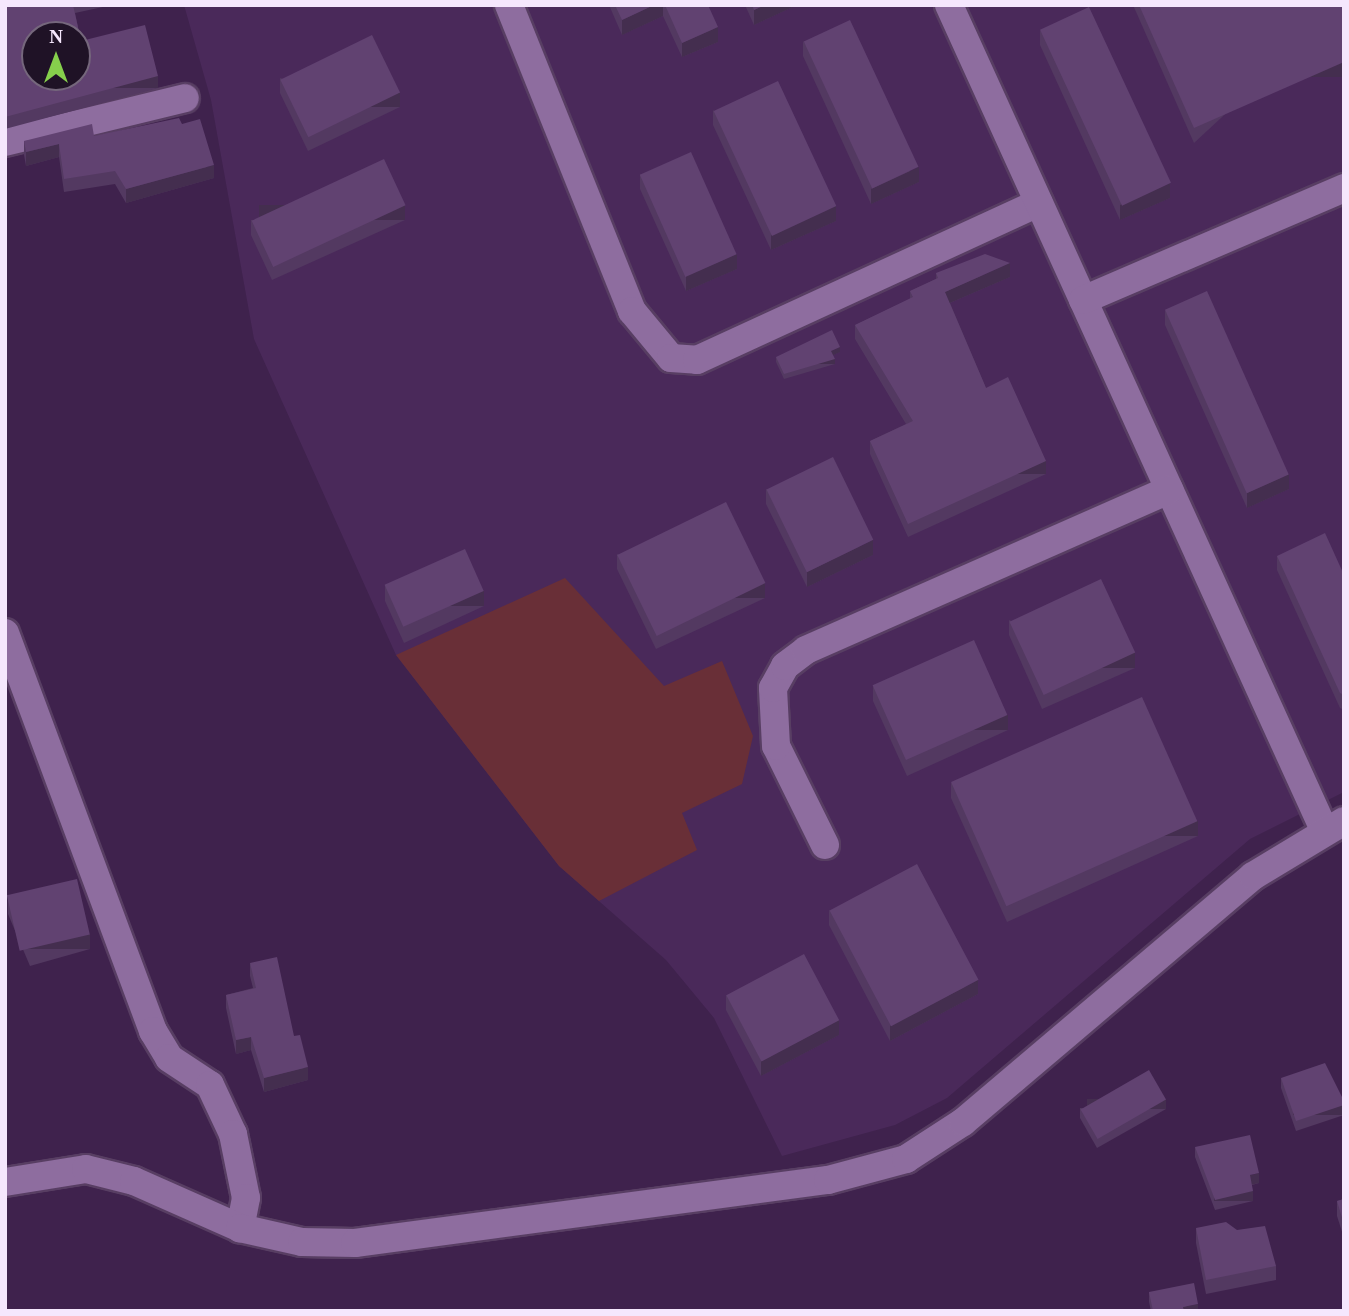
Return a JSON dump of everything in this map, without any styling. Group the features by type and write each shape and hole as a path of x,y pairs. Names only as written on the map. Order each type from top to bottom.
{"street":[{"path":"509,5 632,311 671,358 697,359 1039,203"},
{"path":"5,1182 86,1169 134,1181 240,1228 302,1242 355,1243 828,1180 906,1159 963,1122 1253,876 1334,826 1169,490 949,5"},
{"path":"5,142 185,98"},
{"path":"1083,300 1344,188"},
{"path":"825,845 776,746 773,688 785,666 806,650 1169,490"},
{"path":"5,633 153,1031 169,1058 210,1085 233,1134 246,1198 240,1228"}],"shaded area":[{"path":"184,5 1344,5 1344,792 1250,839 947,1098 895,1125 782,1156 714,1018 666,960 559,866 396,655 254,339 211,100"},
{"path":"565,578 664,686 722,661 753,736 742,784 682,813 697,850 599,901 559,866 396,655"}],"building":[{"path":"5,5 73,5 77,21 21,21 21,91 91,91 91,38 145,25 158,76 5,117"},
{"path":"615,5 654,5 622,20"},
{"path":"665,5 708,5 718,27 682,43"},
{"path":"752,5 765,5 754,10"},
{"path":"1139,5 1343,5 1344,62 1194,128"},
{"path":"1089,7 1171,183 1122,206 1040,30"},
{"path":"850,20 918,167 872,188 804,42"},
{"path":"372,35 400,93 308,137 280,80"},
{"path":"778,81 836,206 772,236 714,111"},
{"path":"179,118 182,124 200,119 214,165 126,189 115,171 64,179 59,144 26,152 24,141 92,124 94,136"},
{"path":"691,152 737,254 685,277 640,175"},
{"path":"384,159 406,205 273,267 252,221"},
{"path":"985,254 1010,263 945,292 986,388 1008,377 1046,461 908,524 870,441 913,421 855,325 913,297 910,291 938,278 936,273"},
{"path":"1207,291 1289,475 1247,493 1165,310"},
{"path":"832,330 840,347 831,351 835,359 784,374 776,357"},
{"path":"833,457 873,540 807,572 766,489"},
{"path":"726,502 765,583 657,636 617,555"},
{"path":"1325,533 1344,575 1344,695 1340,693 1277,556"},
{"path":"465,549 484,591 403,627 385,585"},
{"path":"1101,579 1135,652 1044,695 1009,622"},
{"path":"974,640 1007,715 906,760 873,685"},
{"path":"1142,697 1197,821 1006,906 951,782"},
{"path":"917,864 979,980 891,1026 830,910"},
{"path":"77,879 90,935 20,951 7,895"},
{"path":"804,954 839,1020 762,1062 726,995"},
{"path":"277,957 294,1036 300,1035 308,1067 264,1078 251,1037 236,1040 226,995 256,988 250,963"},
{"path":"1325,1063 1344,1105 1296,1121 1281,1078"},
{"path":"1149,1070 1166,1099 1098,1139 1081,1110"},
{"path":"1250,1135 1259,1173 1250,1175 1253,1191 1215,1200 1195,1147"},
{"path":"1344,1199 1344,1224 1337,1201"},
{"path":"1226,1222 1237,1230 1265,1226 1276,1266 1206,1280 1196,1228"},
{"path":"1194,1283 1198,1304 1183,1307 1184,1311 1153,1311 1149,1292"}]}
